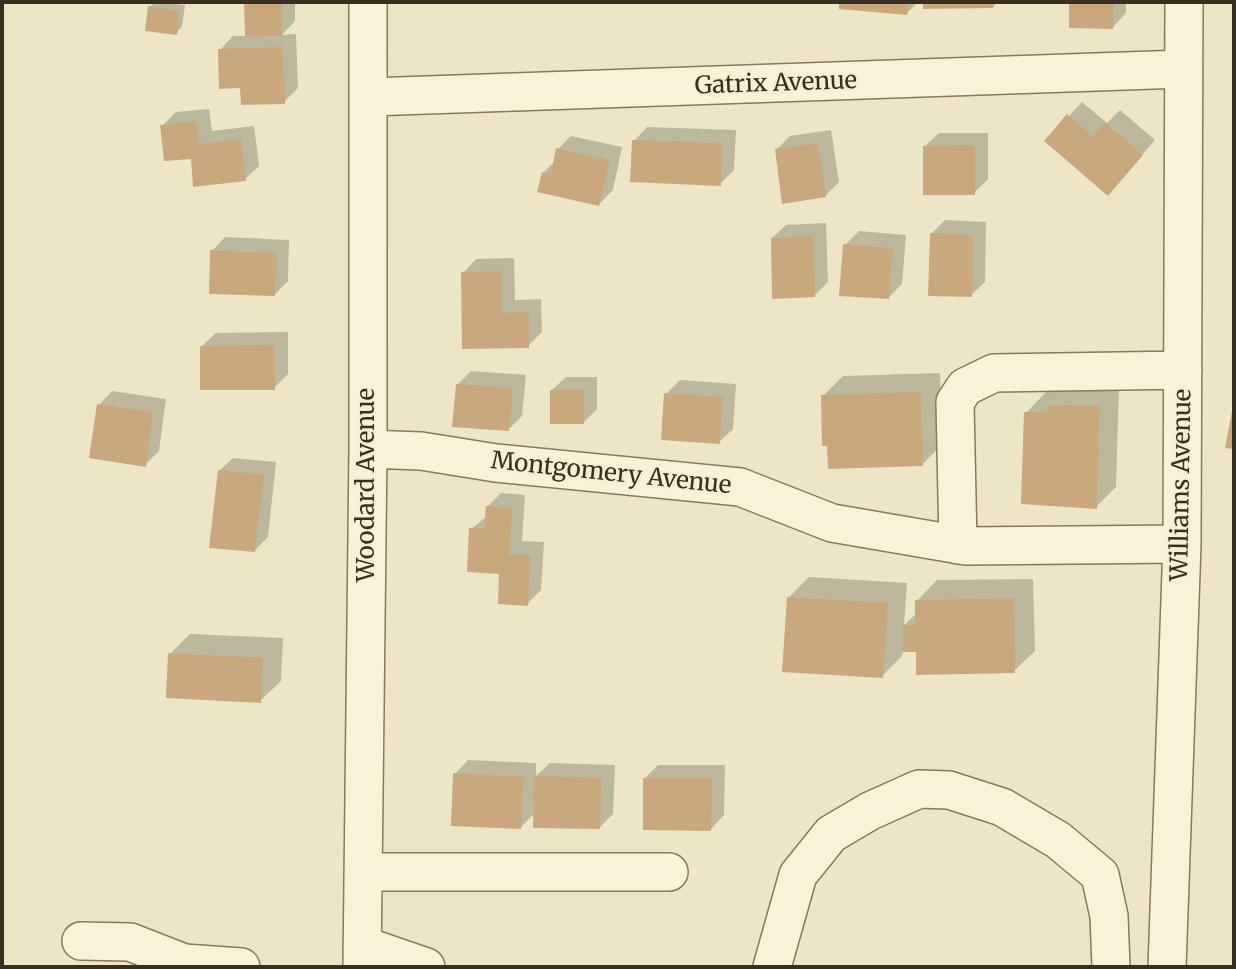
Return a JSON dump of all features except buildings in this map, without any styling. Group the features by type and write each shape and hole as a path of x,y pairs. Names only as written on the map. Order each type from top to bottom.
{"street":[{"name":"Woodard Avenue","path":"362,956 368,449 368,2"},
{"name":"Williams Avenue","path":"1167,967 1182,544 1184,2"},
{"name":"Gatrix Avenue","path":"369,97 1182,69"},
{"path":"958,545 956,402 965,387 994,373 1182,370"},
{"name":"Montgomery Avenue","path":"368,449 421,451 496,463 740,487 832,523 958,545 1182,544"},
{"path":"772,967 798,876 831,834 870,811 919,789 949,790 1002,807 1058,840 1100,875 1110,916 1111,967"},
{"path":"364,872 669,872"},
{"path":"81,941 130,942 184,963 241,967"},
{"path":"362,956 426,967"}]}
